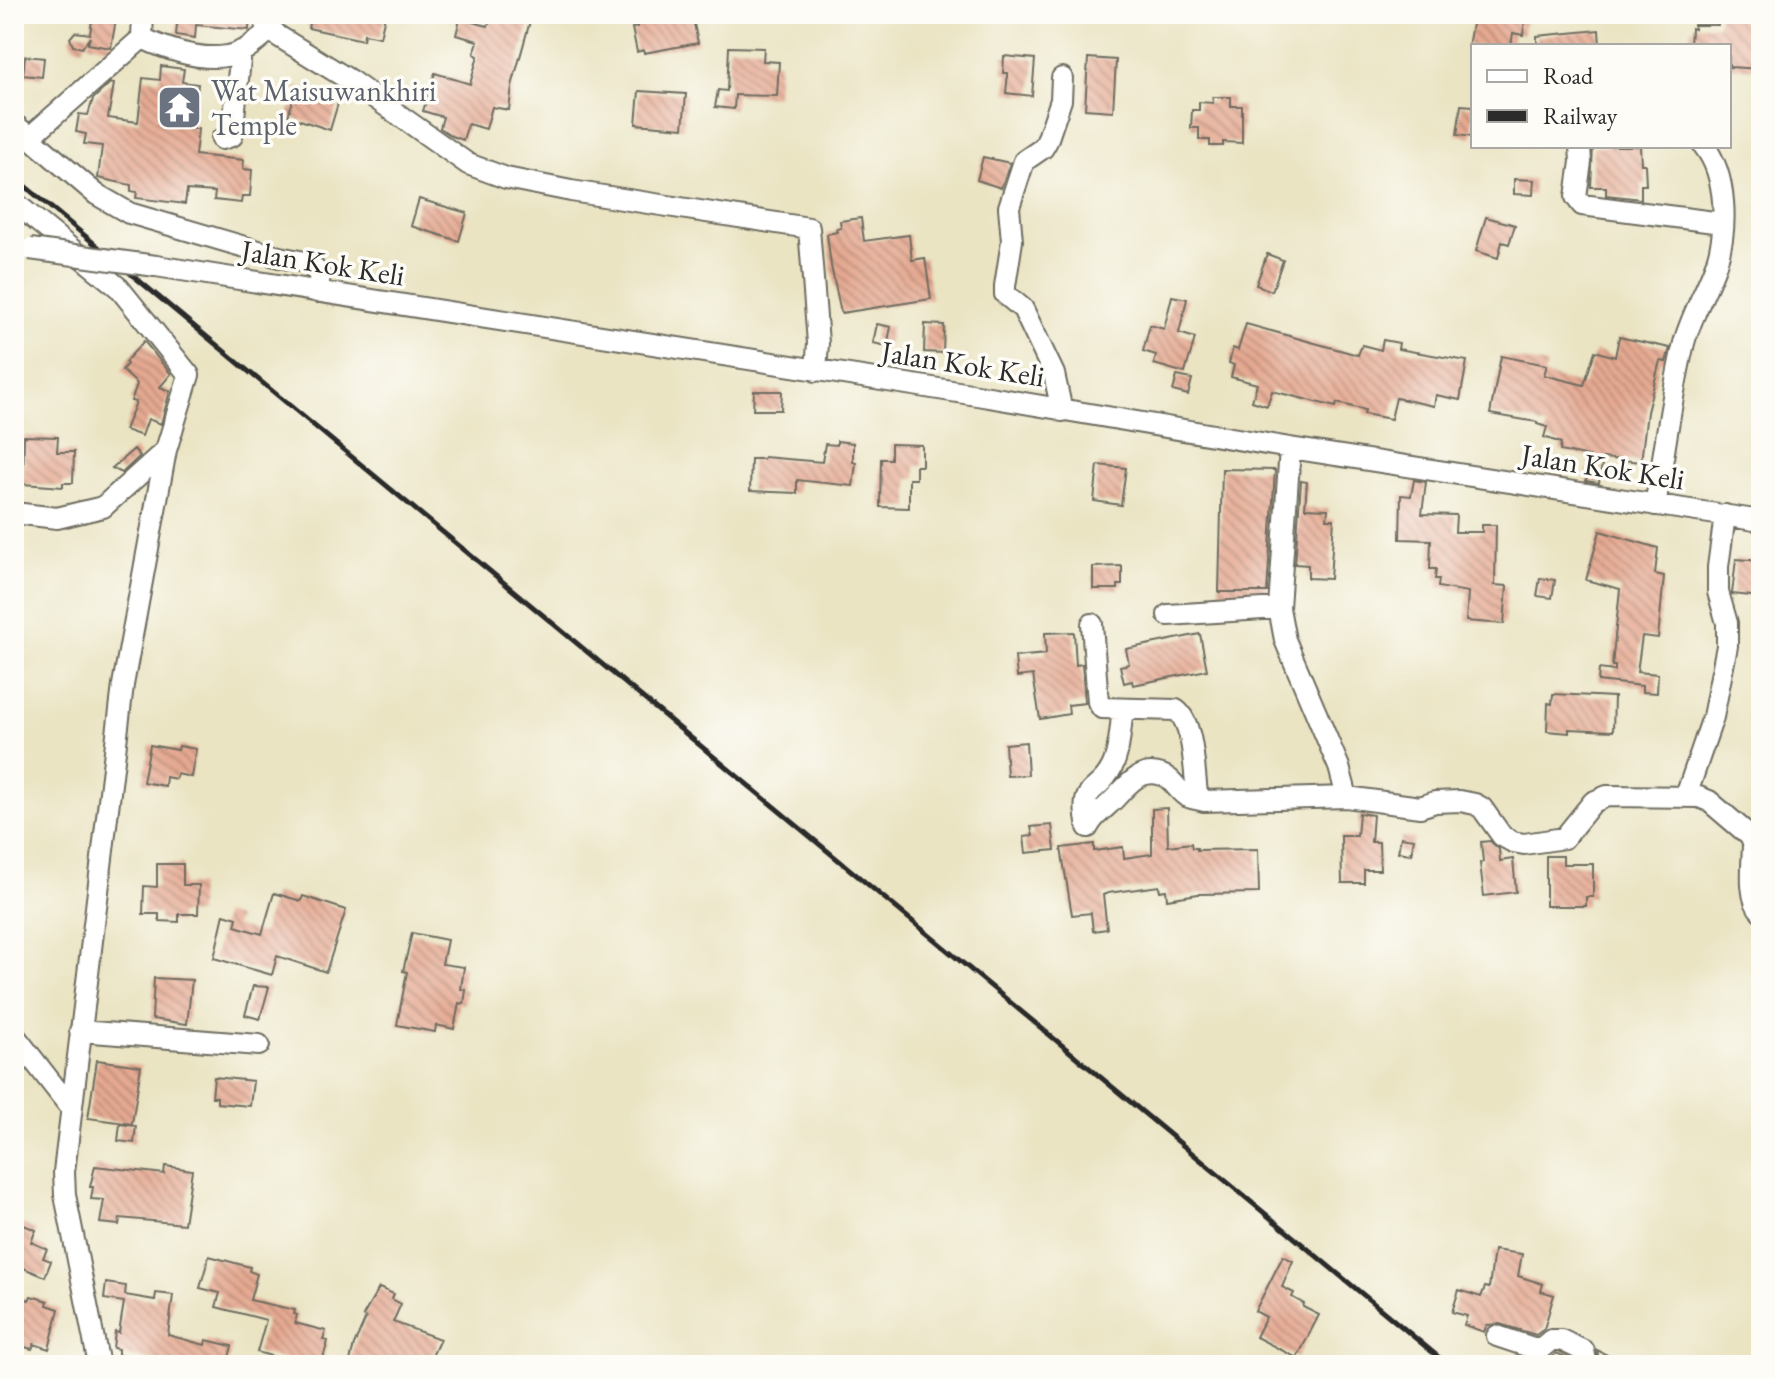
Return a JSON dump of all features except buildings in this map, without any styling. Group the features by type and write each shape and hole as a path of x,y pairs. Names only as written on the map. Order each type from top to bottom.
{"street":[{"path":"142,38 143,14"},
{"path":"222,139 232,136 241,51 267,21 278,36 351,81 468,164 486,172 571,191 809,228 818,343 816,371"},
{"path":"142,38 187,55 220,56 241,51"},
{"path":"142,38 22,130 96,194 129,213 310,263 320,276 317,292"},
{"path":"1062,78 1061,100 1047,141 1043,148 1024,161 1009,207 1012,241 1005,294 1023,309 1054,374 1062,411"},
{"path":"1580,148 1576,197 1582,205 1722,223"},
{"path":"1655,505 1685,341 1717,262 1722,200 1717,169 1705,148"},
{"path":"14,202 119,288 189,375 166,450 123,685 64,1172 65,1195 99,1365"},
{"name":"Jalan Kok Keli","path":"22,248 156,266 977,395 1655,505 1725,515 1757,515"},
{"path":"1290,448 1279,608 1285,640 1339,767 1347,797"},
{"path":"14,513 57,518 103,507 166,450"},
{"path":"1686,796 1713,717 1727,646 1727,623 1718,592 1725,515"},
{"path":"1168,615 1279,608"},
{"path":"1092,624 1098,702 1102,708 1176,710 1181,713 1188,726 1197,793 1204,801"},
{"path":"1123,710 1113,765 1085,798 1088,827 1096,813 1109,805 1125,786 1147,774 1161,774 1186,796 1204,801 1347,797 1420,807 1435,802 1475,804 1482,808 1502,836 1524,844 1564,838 1593,802 1607,796 1699,797 1709,801 1750,836 1753,843 1753,896 1761,911"},
{"path":"80,1031 259,1045"},
{"path":"14,1035 71,1108"},
{"path":"1497,1336 1536,1357 1551,1340 1561,1340 1584,1351 1587,1365"}],"railway":[{"path":"14,177 1448,1365"}],"place":[{"name":"Wat Maisuwankhiri Temple","path":"180,108"}]}
